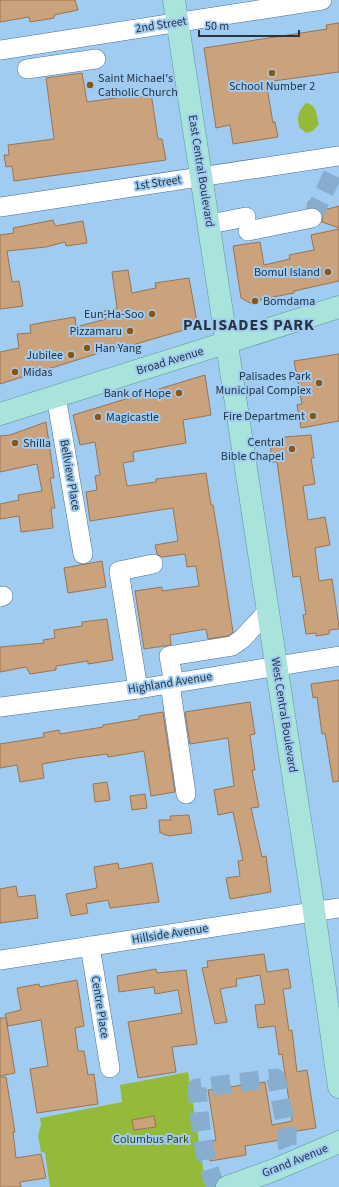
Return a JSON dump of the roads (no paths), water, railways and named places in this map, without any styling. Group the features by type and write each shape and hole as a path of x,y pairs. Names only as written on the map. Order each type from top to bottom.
{"main road":[{"name":"East Central Boulevard","path":"174,0 201,177 210,224 227,343"},
{"name":"Broad Avenue","path":"0,414 339,307"},
{"name":"West Central Boulevard","path":"227,343 338,1076"},
{"name":"Grand Avenue","path":"227,1187 274,1170 339,1142"}],"street":[{"name":"2nd Street","path":"0,50 322,0"},
{"path":"27,69 97,66 93,36"},
{"name":"1st Street","path":"0,207 339,156"},
{"path":"210,224 247,224 312,218"},
{"name":"Bellview Place","path":"56,396 83,554"},
{"path":"138,689 119,571 153,564"},
{"path":"186,794 169,656 232,646 242,639 268,611"},
{"name":"Highland Avenue","path":"0,707 138,689 339,656"},
{"name":"Hillside Avenue","path":"0,960 339,908"},
{"name":"Centre Place","path":"90,946 110,1068"}],"tunnel":[{"path":"312,218 339,161"},
{"path":"216,1187 211,1175 205,1151 197,1088 276,1078 287,1131 287,1145 294,1162"}],"place":[{"name":"School Number 2","path":"272,73"},
{"name":"Saint Michael's Catholic Church","path":"90,85"},
{"name":"Bomul Island","path":"328,272"},
{"name":"Bomdama","path":"255,301"},
{"name":"Eun-Ha-Soo","path":"152,314"},
{"name":"Pizzamaru","path":"130,331"},
{"name":"Han Yang","path":"87,348"},
{"name":"Jubilee","path":"71,355"},
{"name":"Midas","path":"15,372"},
{"name":"Palisades Park Municipal Complex","path":"319,383"},
{"name":"Bank of Hope","path":"179,393"},
{"name":"Fire Department","path":"313,416"},
{"name":"Magicastle","path":"98,417"},
{"name":"Shilla","path":"15,443"},
{"name":"Central Bible Chapel","path":"292,449"}],"district":[{"name":"PALISADES PARK","path":"249,325"}],"park label":[{"name":"Columbus Park","path":"151,1139"}]}
